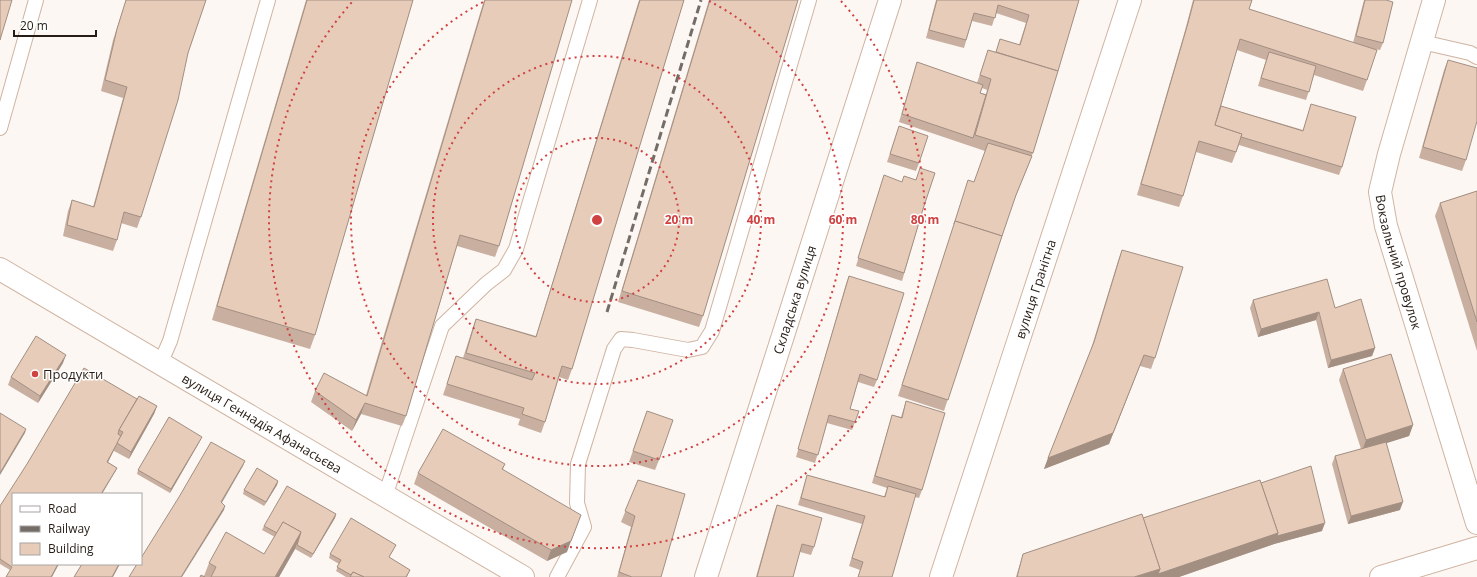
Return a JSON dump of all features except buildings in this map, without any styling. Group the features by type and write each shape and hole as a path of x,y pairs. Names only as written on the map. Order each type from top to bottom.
{"street":[{"name":"Складська вулиця","path":"706,577 890,0"},
{"name":"вулиця Гранітна","path":"941,577 1130,0"},
{"name":"Вокзальний провулок","path":"1434,0 1380,192 1386,226 1477,523"},
{"name":"вулиця Геннадія Афанасьєва","path":"0,269 523,577"},
{"path":"1381,577 1477,548"}],"lane":[{"path":"0,128 36,0"},
{"path":"160,364 170,341 268,0"},
{"path":"385,496 442,326 486,284 504,270 516,249 590,0"},
{"path":"556,577 584,527 578,503 578,464 614,349 621,340 627,340 688,350 702,347 712,331 809,0"},
{"path":"1422,42 1470,53 1477,57"}],"railway":[{"path":"607,312 701,0"}],"place":[{"name":"Продукти","path":"35,374"}]}
